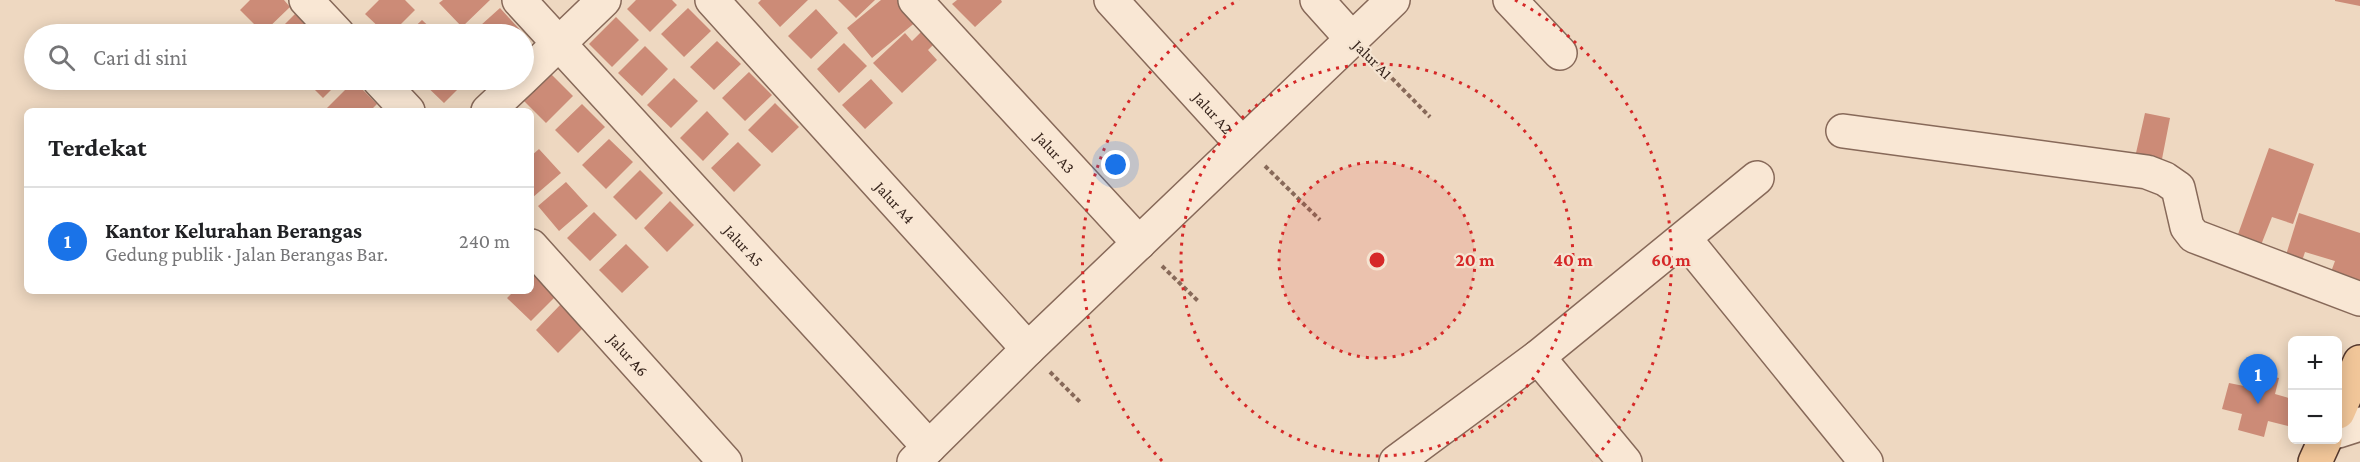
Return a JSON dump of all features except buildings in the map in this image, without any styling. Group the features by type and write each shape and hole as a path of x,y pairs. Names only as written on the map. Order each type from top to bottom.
{"main road":[{"path":"2342,401 2360,362"},
{"path":"2314,462 2323,444"}],"street":[{"path":"306,0 329,24"},
{"name":"Jalur A5","path":"519,0 559,42 922,455"},
{"path":"534,66 604,0"},
{"name":"Jalur A4","path":"712,0 1028,349"},
{"name":"Jalur A3","path":"915,0 1139,243"},
{"name":"Jalur A2","path":"1111,0 1242,144"},
{"name":"Jalur A1","path":"1317,0 1352,39"},
{"path":"922,455 1028,349 1393,0"},
{"path":"1519,4 1560,52"},
{"path":"388,90 405,108"},
{"path":"491,108 510,90"},
{"path":"1843,131 2147,172 2165,179 2178,188 2187,227 2194,236 2360,299"},
{"path":"1398,462 1538,357 1757,178"},
{"path":"1685,239 1866,462"},
{"name":"Jalur A6","path":"534,249 726,462"},
{"path":"1538,357 1625,462"},
{"path":"2342,429 2360,424"}],"path":[{"name":"Jalur A1","path":"1352,39 1430,117"},
{"name":"Jalur A2","path":"1242,144 1320,220"},
{"path":"1139,243 1198,301"},
{"path":"1028,349 1081,403"}],"place":[{"name":"Kantor Kelurahan Berangas","path":"2258,404"}]}
